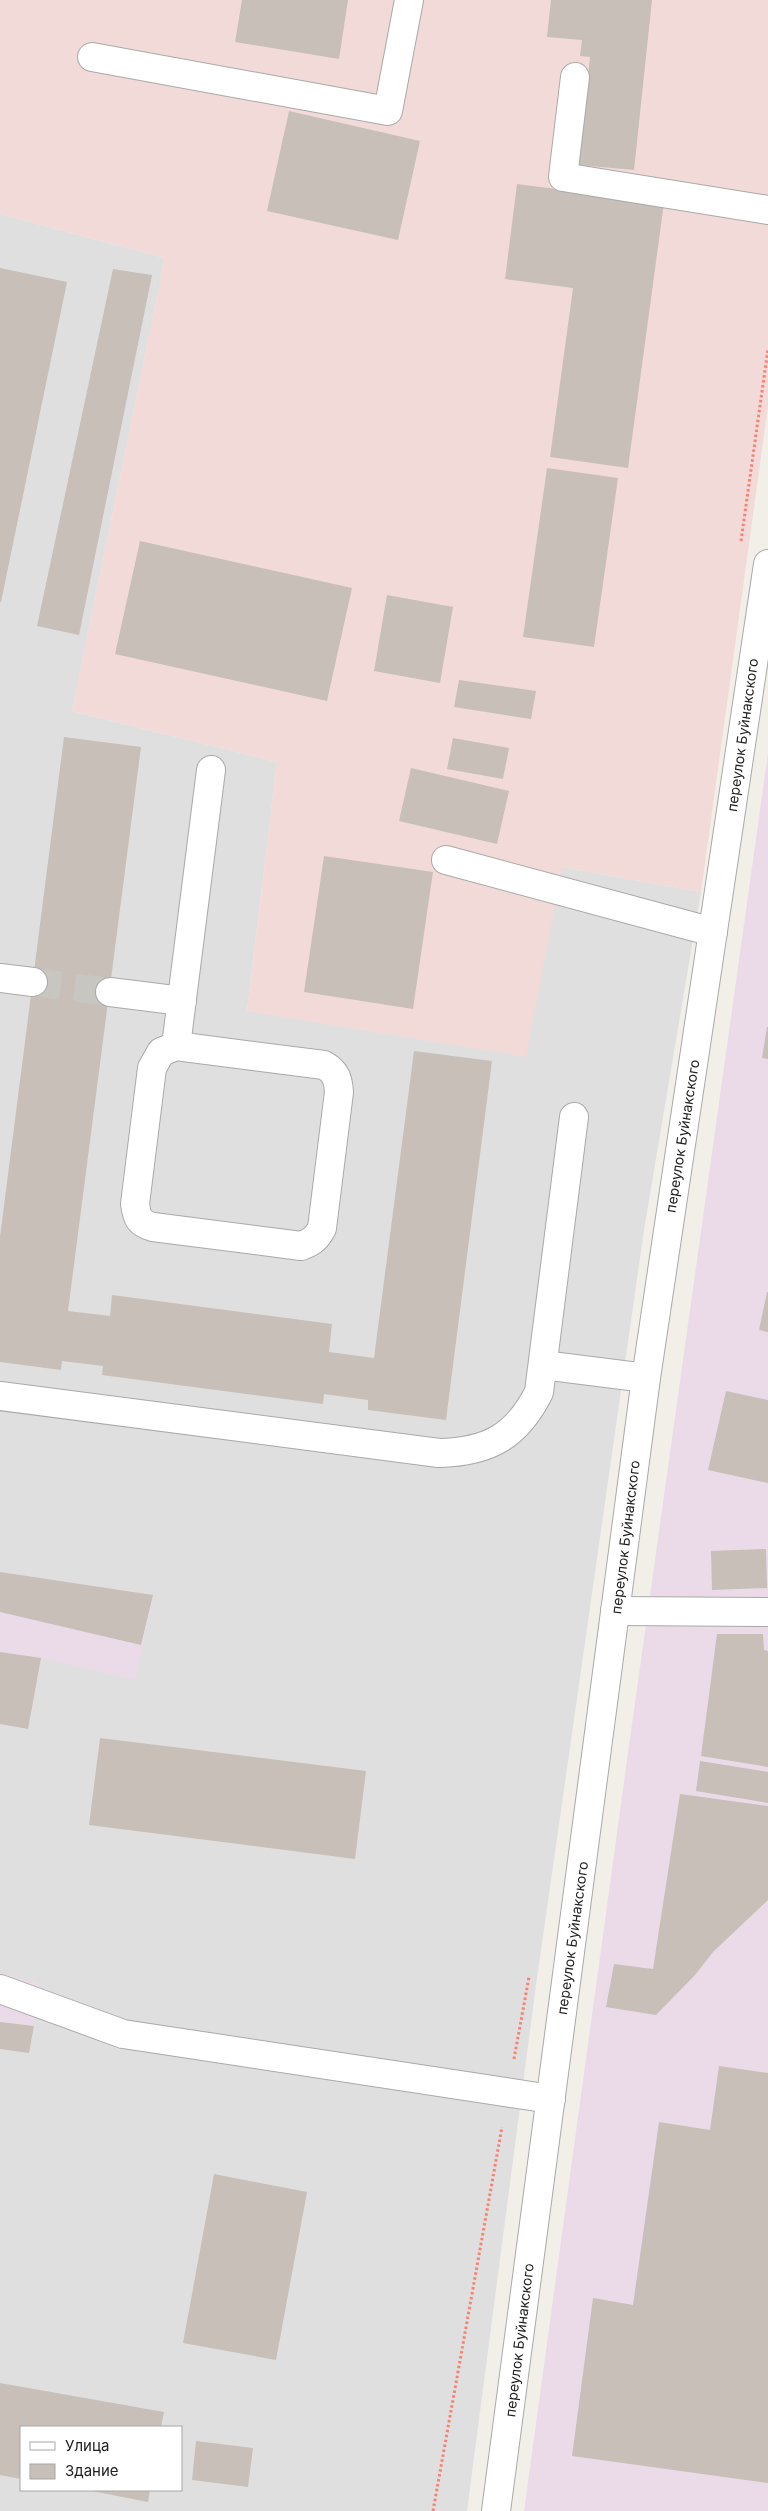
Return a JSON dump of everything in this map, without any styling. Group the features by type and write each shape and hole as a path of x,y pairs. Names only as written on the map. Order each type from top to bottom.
{"street":[{"path":"92,56 388,111 409,0"},
{"path":"575,77 563,177 768,210"},
{"name":"переулок Буйнакского","path":"496,2511 646,1378 768,564"},
{"path":"176,1046 212,770"},
{"path":"446,860 713,932"},
{"path":"0,978 33,982"},
{"path":"110,992 182,1001"},
{"path":"176,1046 324,1066 332,1070 338,1077 339,1092 322,1228 317,1237 310,1242 301,1246 153,1227 143,1224 136,1216 135,1204 152,1068 161,1052 176,1046"},
{"path":"0,1396 439,1453 462,1452 480,1448 497,1441 514,1429 529,1411 539,1392 574,1117"},
{"path":"543,1364 646,1378"},
{"path":"615,1611 768,1612"},
{"path":"0,1989 123,2034 551,2099"}],"shaded area":[{"path":"0,0 768,0 768,406 701,892 562,867 526,1057 247,1011 277,762 72,711 165,258 0,214"},
{"path":"0,214 165,258 72,711 277,762 247,1011 562,867 701,892 644,1230 536,1985 467,2511 0,2511"},
{"path":"768,753 768,2511 524,2511 627,1760"},
{"path":"0,1572 153,1595 135,1680 41,1658 28,1729 0,1724"},
{"path":"0,1973 39,1983 29,2053 0,2049"}],"building":[{"path":"242,0 348,0 339,59 235,42"},
{"path":"551,0 652,0 634,170 579,165 590,57 580,56 582,40 547,37"},
{"path":"289,111 420,141 398,240 267,211"},
{"path":"517,184 664,203 628,468 550,457 573,288 505,279"},
{"path":"0,268 67,282 1,602 0,602"},
{"path":"113,269 152,275 79,635 37,626"},
{"path":"547,468 618,478 594,647 523,637"},
{"path":"140,541 352,588 327,701 115,654"},
{"path":"387,595 453,607 440,683 374,671"},
{"path":"459,680 536,691 531,719 454,707"},
{"path":"64,737 141,747 68,1311 110,1316 112,1295 332,1324 329,1352 374,1358 414,1051 492,1061 446,1420 368,1410 368,1400 324,1394 323,1404 102,1375 103,1366 62,1361 61,1370 0,1362 0,1237"},
{"path":"453,738 509,748 503,779 447,769"},
{"path":"411,768 509,791 497,844 399,821"},
{"path":"324,856 433,872 413,1009 304,992"},
{"path":"768,1027 768,1059 762,1058"},
{"path":"768,1292 768,1332 759,1330"},
{"path":"726,1391 768,1400 768,1483 708,1470"},
{"path":"766,1549 767,1588 712,1590 711,1551"},
{"path":"0,1572 153,1595 141,1645 0,1612"},
{"path":"717,1634 763,1634 764,1650 768,1651 768,1767 701,1756"},
{"path":"0,1652 41,1658 28,1729 0,1724"},
{"path":"100,1738 366,1771 355,1859 89,1825"},
{"path":"700,1761 768,1772 768,1803 696,1791"},
{"path":"680,1794 768,1806 768,1900 713,1952 695,1975 656,2015 606,2007 614,1964 653,1969"},
{"path":"0,2022 34,2026 29,2053 0,2049"},
{"path":"719,2066 768,2073 768,2483 572,2456 593,2298 633,2305 659,2122 710,2130"},
{"path":"214,2174 307,2192 276,2360 183,2343"},
{"path":"0,2383 164,2412 161,2426 20,2426 20,2479 0,2475"},
{"path":"196,2441 253,2448 248,2487 192,2480"},
{"path":"92,2491 150,2491 148,2502"}],"tunnel":[{"path":"33,982 110,992"}]}
